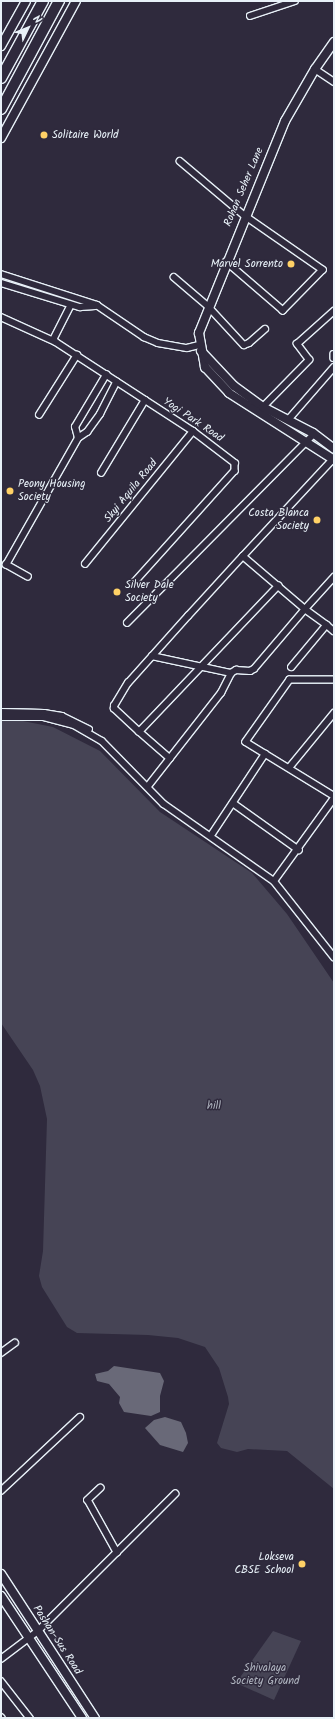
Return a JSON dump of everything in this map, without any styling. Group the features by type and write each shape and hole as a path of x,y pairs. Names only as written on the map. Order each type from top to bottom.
{"highway":[{"path":"1,78 43,1"},
{"path":"1,109 59,1"}],"street":[{"path":"1,46 26,1"},
{"path":"1,138 76,1"},
{"path":"250,16 295,1"},
{"name":"Rohan Seher Lane","path":"200,348 199,333 208,306 244,216 285,121 315,69 334,42"},
{"path":"315,69 334,82"},
{"path":"180,161 244,216 323,270 283,311 225,262"},
{"path":"1,274 97,305 138,333 158,343 187,348 200,348 234,386 263,407 314,434 334,449"},
{"path":"174,277 208,306 244,345 249,343 265,329"},
{"path":"1,283 80,307 97,305"},
{"path":"53,340 71,304"},
{"path":"263,407 309,360 297,344 334,311"},
{"name":"Yogi Park Road","path":"1,317 53,340 193,431 235,463 236,469 134,583"},
{"path":"170,759 114,709 114,702 152,656 334,459 229,393 205,367 200,348"},
{"path":"40,415 77,355"},
{"path":"288,420 334,367"},
{"path":"78,438 75,427 106,375"},
{"path":"28,577 6,565 78,438 87,432 100,414 116,382"},
{"path":"101,474 145,400"},
{"name":"Skyi Aquila Road","path":"84,564 193,431"},
{"path":"127,623 314,434"},
{"path":"243,556 334,631"},
{"path":"149,785 221,693 231,673 236,670 250,672 254,669 305,608 334,577"},
{"path":"139,732 278,586"},
{"path":"292,667 327,626"},
{"path":"152,656 231,673"},
{"path":"273,881 299,850 334,797 246,742 290,680 334,680"},
{"path":"1,712 44,712 79,723 114,746 163,799 271,875 273,881"},
{"path":"289,768 334,713"},
{"path":"1,717 44,717 74,725 102,741 164,804 273,881 334,957"},
{"path":"212,834 266,754"},
{"path":"233,802 299,850"},
{"path":"1,1353 15,1343"},
{"path":"1,1491 80,1417"},
{"path":"101,1488 88,1500 117,1552"},
{"path":"1,1659 38,1631 175,1494"},
{"name":"Pashan-Sus Road","path":"1,1574 95,1718"},
{"name":"Pashan-Sus Road","path":"1,1596 82,1718"},
{"path":"1,1681 30,1718"}],"green space":[{"name":"hill","path":"18,720 53,727 100,751 160,812 252,873 287,914 334,983 334,1489 287,1451 248,1449 237,1452 221,1448 217,1443 229,1404 228,1397 219,1368 205,1347 178,1338 148,1335 77,1333 67,1327 42,1287 39,1276 43,1251 47,1119 40,1086 33,1070 1,1023 1,721"},
{"name":"Shivalaya Society Ground","path":"273,1631 301,1641 274,1700 236,1683"}],"water":[{"path":"114,1366 160,1373 164,1381 160,1396 160,1412 151,1416 124,1412 119,1403 120,1397 109,1384 97,1381 95,1374 108,1371"},
{"path":"165,1417 181,1422 186,1433 188,1443 183,1452 160,1445 145,1428 154,1420"}],"place":[{"name":"Solitaire World","path":"44,135"},
{"name":"Marvel Sorrento","path":"291,264"},
{"name":"Peony Housing Society","path":"10,491"},
{"name":"Costa Blanca Society","path":"317,520"},
{"name":"Silver Dale Society","path":"117,592"},
{"name":"Lokseva CBSE School","path":"302,1564"}]}
